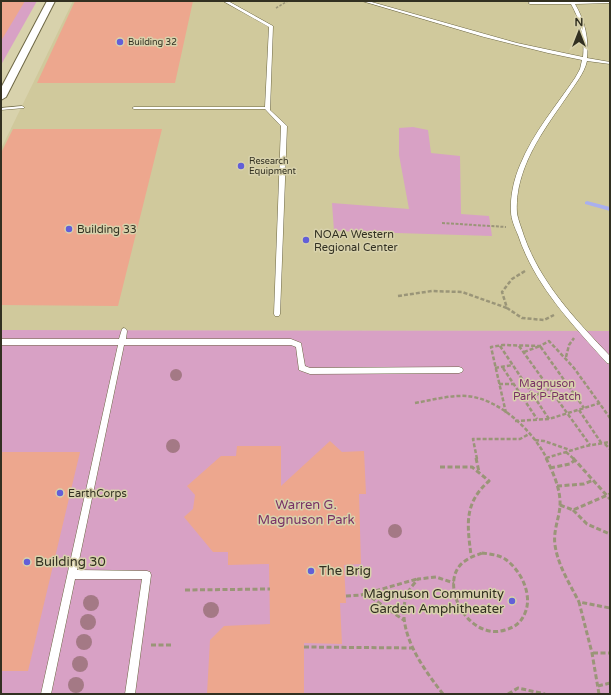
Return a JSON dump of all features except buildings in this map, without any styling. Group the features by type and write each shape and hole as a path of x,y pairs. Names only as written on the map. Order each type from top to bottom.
{"street":[{"path":"1,97 51,1"}],"lane":[{"path":"225,1 271,26 267,110 284,126 277,314"},
{"path":"364,1 524,47 585,60 610,63"},
{"path":"573,2 583,25 585,60 578,76 526,154 516,181 514,214 523,244 537,273 582,331 610,361"},
{"path":"530,3 610,2"},
{"path":"1,109 22,107"},
{"path":"134,108 267,108"},
{"path":"46,694 124,331"},
{"path":"1,342 292,342 299,345 302,368 310,371 459,370"},
{"path":"72,574 147,575 130,694"}],"path":[{"path":"276,8 288,1"},
{"path":"442,223 518,227"},
{"path":"507,308 502,292 512,278 534,266"},
{"path":"398,296 432,291 462,292 507,308 522,318 544,320 566,310"},
{"path":"566,357 568,345 574,337"},
{"path":"524,352 549,341 566,357 610,418"},
{"path":"500,346 550,419"},
{"path":"518,346 524,352 590,445"},
{"path":"506,413 491,347 540,346"},
{"path":"540,346 584,408"},
{"path":"496,368 503,368 513,365"},
{"path":"503,368 537,419"},
{"path":"499,384 513,384"},
{"path":"525,400 549,389"},
{"path":"415,404 447,397 472,397 484,401 506,413 535,440 546,458 560,496 560,505 554,536 555,549 579,602 592,653 599,694"},
{"path":"515,421 550,419 600,403"},
{"path":"579,410 604,444 610,449"},
{"path":"479,473 473,439 520,439 529,434"},
{"path":"535,440 544,441 571,450"},
{"path":"546,458 590,445 610,442"},
{"path":"566,452 602,491 609,495 610,499"},
{"path":"550,468 570,464 575,460"},
{"path":"440,466 472,467 489,481 475,493 471,502 467,526 471,555"},
{"path":"557,486 584,484 593,480"},
{"path":"573,510 609,495"},
{"path":"560,505 573,510 587,524 610,534"},
{"path":"482,552 494,554 505,559 515,568 523,579 527,592 527,605 524,617 516,626 506,631 494,632 481,628 471,622 462,612 455,597 455,575 461,562 471,555 482,552"},
{"path":"346,596 366,593 418,579 436,577 454,583"},
{"path":"418,579 406,598 406,622 416,654 443,694"},
{"path":"185,590 270,589"},
{"path":"366,593 406,622"},
{"path":"579,602 610,608"},
{"path":"152,645 172,645"},
{"path":"304,647 413,648"},
{"path":"592,653 610,653"},
{"path":"598,686 610,683"},
{"path":"508,694 518,688 545,694"}],"shaded area":[{"name":"NOAA Western Regional Center","path":"73,1 610,1 610,331 1,330 1,149"}],"green space":[{"path":"1,1 37,1 1,65"},
{"path":"413,127 428,130 431,153 460,156 461,214 489,216 492,236 334,231 332,203 409,209 399,155 399,128"},
{"name":"Warren G. Magnuson Park","path":"1,330 610,331 610,694 1,694"}],"waterway":[{"path":"587,203 610,209"}],"place":[{"name":"Building 32","path":"120,42"},
{"name":"Research Equipment","path":"241,166"},
{"name":"Building 33","path":"69,229"},
{"name":"NOAA Western Regional Center","path":"306,240"},
{"name":"EarthCorps","path":"60,493"},
{"name":"Building 30","path":"27,562"},
{"name":"The Brig","path":"311,571"},
{"name":"Magnuson Community Garden Amphitheater","path":"512,601"}],"park label":[{"name":"Magnuson Park P-Patch","path":"547,389"}]}
